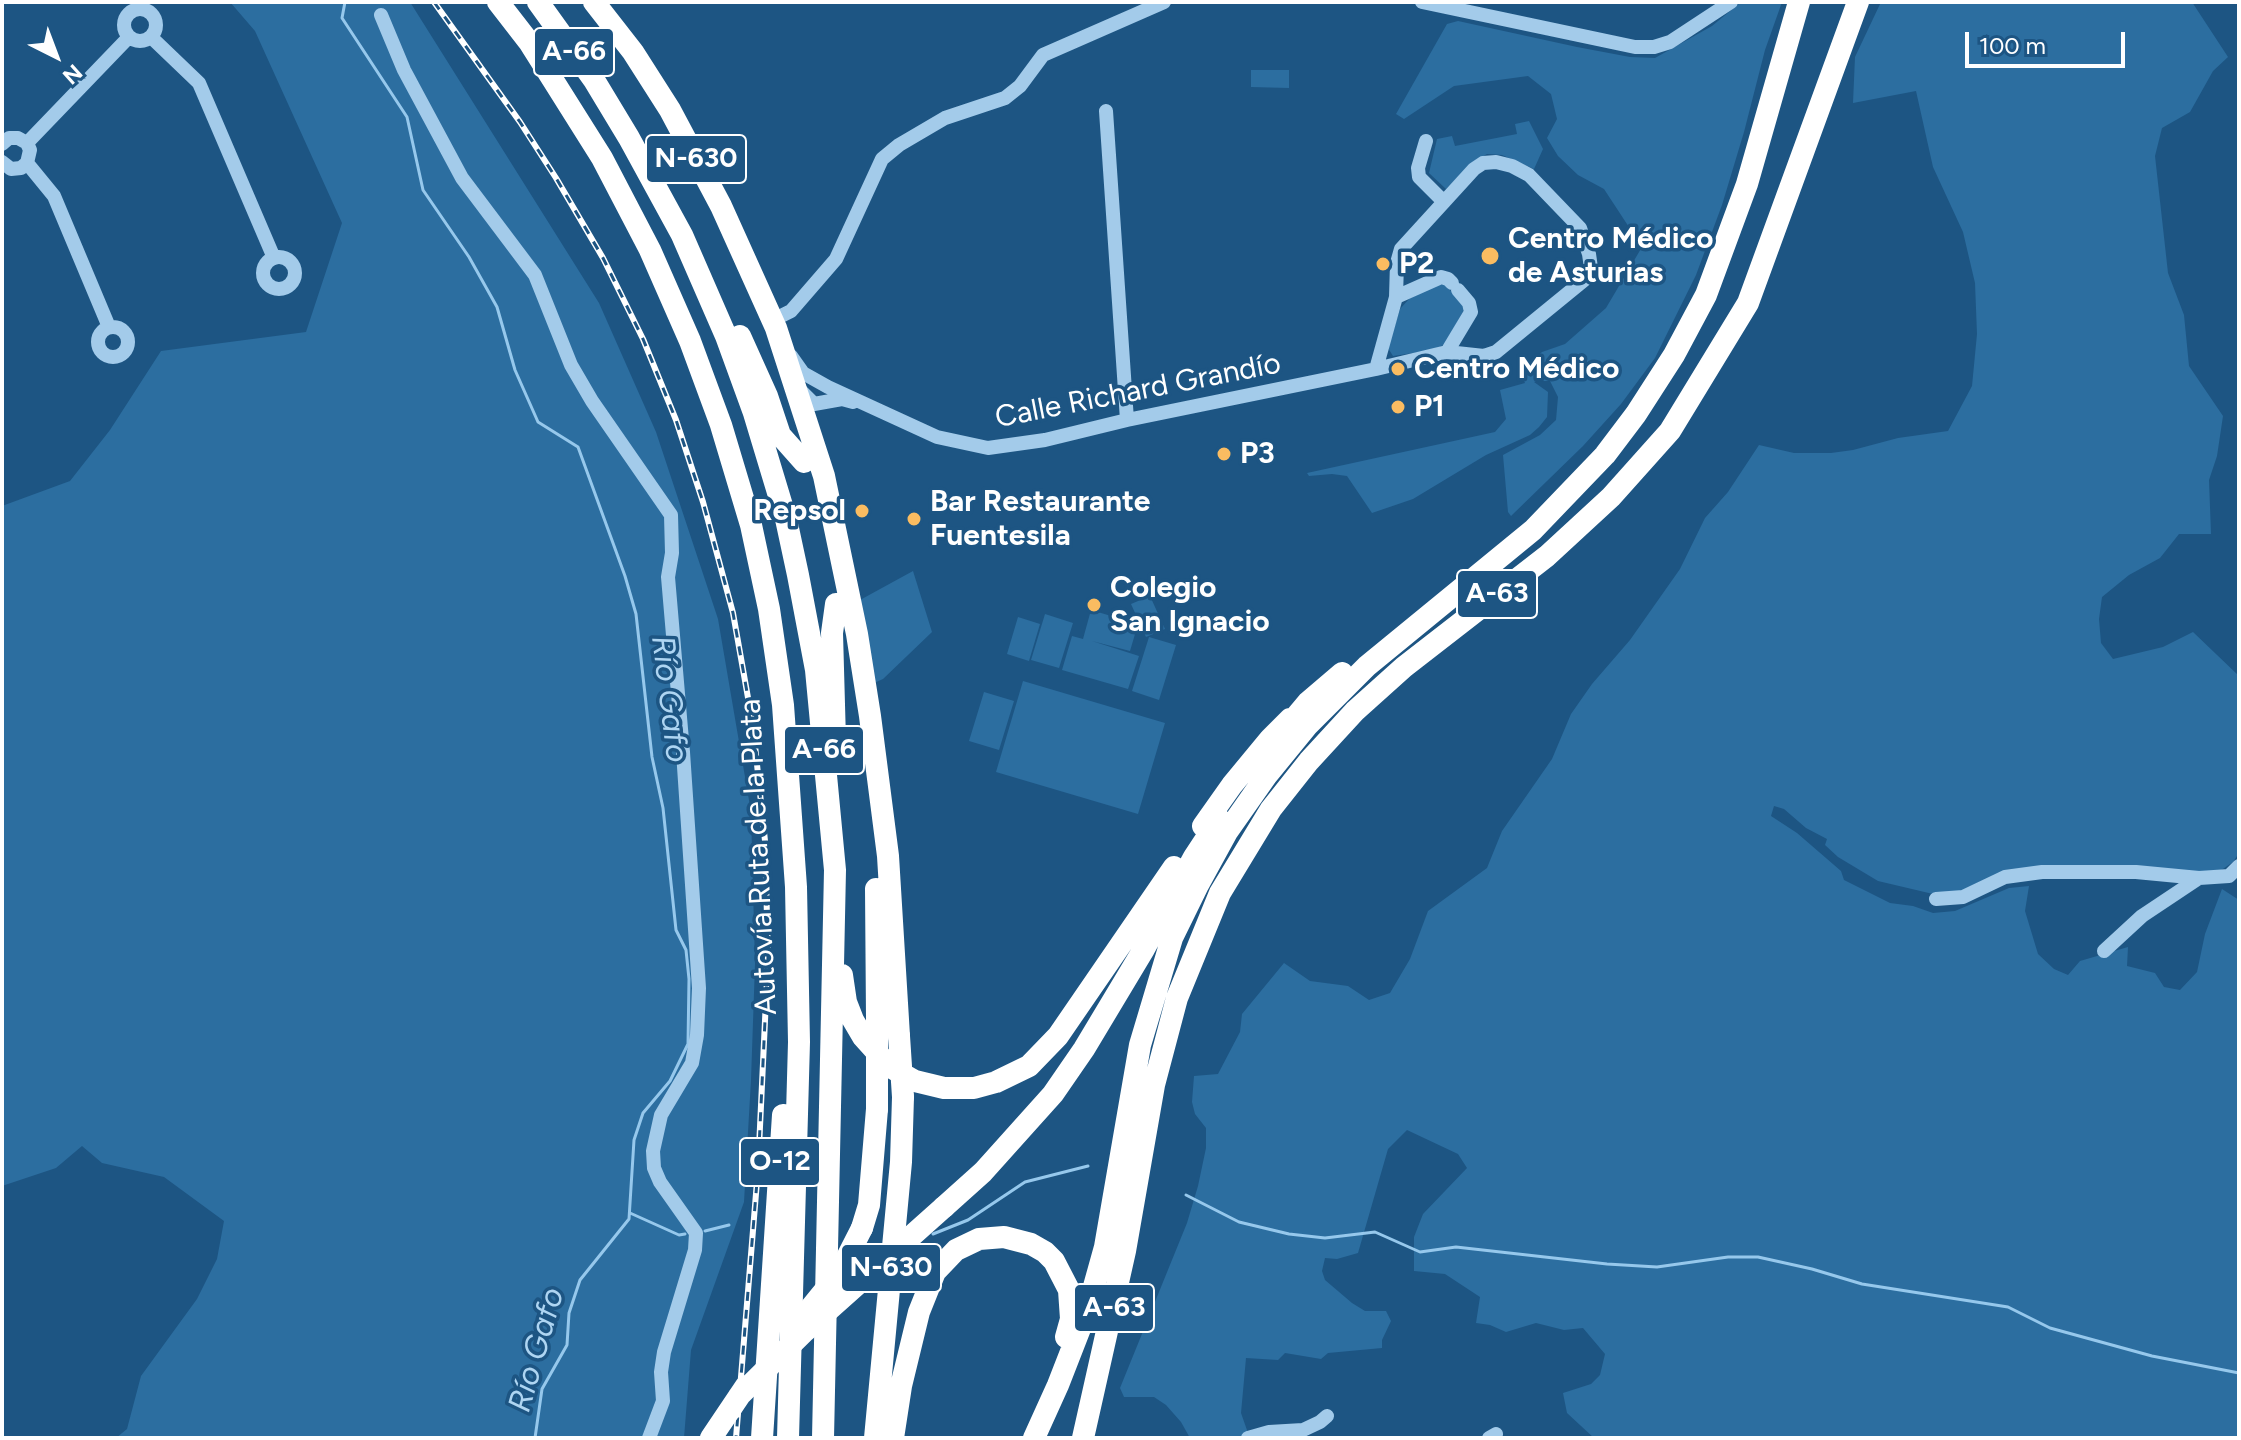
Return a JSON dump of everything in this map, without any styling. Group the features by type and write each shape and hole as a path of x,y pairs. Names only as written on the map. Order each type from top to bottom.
{"highway":[{"name":"Autovía Ruta de la Plata","path":"498,2 529,42 602,158 643,236 690,341 721,425 751,525 769,609 785,719 796,887 799,1042 788,1438"},
{"name":"A-66","path":"538,2 594,80 661,194 726,336 783,508 816,670 835,870 823,1438"},
{"name":"N-630","path":"594,2 633,52 670,110 721,206 774,324 802,393 811,438 824,476 857,634 888,856 903,1097 901,1162 875,1438"},
{"name":"A-63","path":"1034,1438 1076,1343 1105,1247 1140,1045 1172,938 1227,832 1267,775 1307,726 1367,666 1533,530 1605,455 1636,414 1674,355 1706,295 1747,184 1799,2"},
{"name":"A-63","path":"1083,1438 1123,1264 1154,1085 1177,998 1220,893 1252,837 1309,761 1355,711 1404,667 1547,556 1611,497 1670,431 1748,303 1858,2"},
{"path":"661,194 685,226 731,317 767,396 780,435 804,462"},
{"path":"835,870 846,1002 863,1037 890,1067 915,1081 944,1088 960,1088 996,1082 1029,1066 1052,1044 1232,785 1270,739 1308,702 1473,569 1605,455"},
{"path":"830,801 836,722 832,633 836,604"},
{"path":"739,1396 805,1331 983,1172 1053,1094 1144,949 1194,857 1250,773 1308,702"},
{"name":"N-630","path":"711,1438 765,1360 839,1273 862,1228 869,1205 877,1109 877,943 870,716"},
{"name":"O-12","path":"762,1438 796,887"},
{"path":"1050,1438 1097,1325 1136,1177"},
{"path":"893,1438 909,1348 935,1272 944,1260 967,1244 979,1239 1004,1237 1031,1244 1045,1252 1062,1274 1071,1304 1071,1319 1060,1358 1025,1438"}],"street":[{"path":"118,2 130,13"},
{"path":"774,324 791,311 836,259 882,159 899,145 945,118 1005,98 1020,86 1043,55 1164,2"},
{"path":"1422,2 1635,47 1654,47 1670,42 1731,2"},
{"path":"154,7 156,27 151,37 144,41 129,37 124,25 130,13 154,7"},
{"path":"381,15 404,70 462,178 535,275 571,365 592,401 671,515 672,553 668,577 699,988 692,1063 661,1115 653,1151 654,1168 660,1182 696,1233 695,1250 664,1352 661,1372 663,1401 649,1438"},
{"path":"27,143 129,37"},
{"path":"151,37 199,83 274,258"},
{"path":"1106,111 1127,420"},
{"path":"2,144 9,138 18,138 27,143 30,150 27,163 21,168 11,169 3,165"},
{"path":"1376,369 1396,297 1397,263 1401,249 1444,202 1419,177 1418,168 1426,141"},
{"path":"27,163 54,196 109,327"},
{"name":"Calle Richard Grandío","path":"774,324 797,367 828,387 937,437 988,448 1045,440 1447,352 1484,356 1496,352 1583,283 1591,268 1580,228 1529,175 1512,166 1483,163 1444,202"},
{"path":"1396,297 1441,277 1448,279 1469,303 1471,312 1447,352"},
{"path":"802,393 828,387"},
{"name":"Calle Richard Grandío","path":"802,393 869,406"},
{"path":"1936,899 1963,897 2005,877 2042,872 2121,871 2199,878 2229,876 2239,866"},
{"path":"2104,951 2142,916 2199,878"},
{"path":"1248,1438 1269,1432 1303,1430 1327,1416"}],"shaded area":[{"path":"230,2 410,2 599,303 656,432 718,619 751,812 755,964 751,1080 744,1202 691,1350 684,1438 116,1438 127,1429 141,1376 197,1299 217,1259 224,1221 164,1177 102,1163 82,1146 56,1168 2,1186 2,506 70,481 110,430 161,351 306,332 342,223 255,31"},
{"path":"1741,2 1782,2 1765,50 1722,205 1696,275 1655,358 1621,404 1583,446 1511,516 1508,512 1503,455 1540,435 1556,420 1558,397 1550,381 1536,381 1548,392 1547,417 1539,427 1530,435 1486,455 1413,499 1372,513 1347,476 1309,476 1307,473 1495,432 1506,419 1500,390 1525,383 1521,375 1525,367 1542,352 1565,344 1606,308 1642,247 1604,189 1578,175 1558,156 1547,138 1557,119 1551,94 1528,76 1454,86 1404,119 1396,114 1447,24 1458,21 1630,57 1655,58 1712,26"},
{"path":"1881,2 2192,2 2228,57 2213,71 2190,112 2162,128 2155,156 2168,273 2184,315 2189,366 2223,416 2217,456 2209,480 2211,534 2179,534 2160,558 2129,575 2102,597 2099,619 2101,643 2113,659 2163,647 2193,632 2239,676 2239,853 2233,862 2220,871 2066,868 1964,893 1933,894 1878,881 1838,857 1825,845 1827,839 1806,828 1784,809 1774,806 1771,816 1797,833 1841,871 1844,880 1890,903 1933,913 1955,911 2009,888 2029,886 2025,911 2038,954 2054,969 2068,975 2080,961 2128,947 2127,966 2155,973 2164,987 2180,990 2197,972 2205,934 2222,889 2239,900 2239,1438 1594,1438 1567,1413 1563,1393 1591,1384 1600,1375 1605,1354 1583,1328 1564,1330 1536,1323 1506,1332 1476,1323 1480,1297 1445,1274 1414,1271 1414,1237 1423,1214 1467,1168 1458,1154 1407,1130 1388,1149 1358,1253 1337,1259 1325,1258 1322,1271 1325,1280 1352,1303 1365,1311 1386,1311 1391,1321 1382,1340 1382,1348 1328,1353 1321,1359 1285,1353 1278,1360 1246,1358 1241,1413 1248,1433 1240,1438 1190,1438 1166,1405 1154,1397 1124,1397 1120,1388 1187,1223 1198,1186 1206,1148 1206,1128 1195,1114 1192,1102 1194,1076 1218,1074 1240,1032 1242,1014 1284,963 1310,981 1348,986 1369,1000 1390,993 1410,959 1428,911 1487,868 1502,831 1552,759 1571,714 1630,640 1680,569 1705,518 1728,492 1759,445 1794,453 1831,453 1948,431 1972,386 1977,334 1975,283 1963,232 1933,167 1916,91 1853,103 1855,57"},
{"path":"1251,70 1289,70 1289,88 1251,87"},
{"path":"1529,121 1543,149 1534,169 1502,155 1487,154 1474,161 1446,189 1429,173 1437,139 1452,136 1455,146 1517,134 1515,124"},
{"path":"1437,284 1446,285 1465,308 1445,344 1434,350 1393,356 1388,348 1400,309 1409,299"},
{"path":"913,571 932,632 883,679 874,683 860,600"},
{"path":"1150,596 1165,629 1146,637 1131,604"},
{"path":"1091,610 1138,624 1130,651 1092,641 1139,656 1128,689 1062,670 1072,636 1083,639"},
{"path":"1045,614 1073,623 1059,668 1031,660"},
{"path":"1018,617 1040,624 1029,661 1007,654"},
{"path":"1149,637 1176,645 1159,700 1132,691"},
{"path":"1023,681 1165,723 1138,814 996,772"},
{"path":"984,692 1014,701 999,750 969,741"}],"waterway":[{"name":"Río Gafo","path":"345,2 342,18 407,117 423,190 469,257 497,307 515,370 538,422 578,447 625,576 636,614 652,757 663,808 676,930 686,950 688,1044 670,1081 643,1113 634,1140 629,1219 580,1280 569,1313 567,1345 542,1389 535,1438"},
{"path":"933,1234 968,1220 1025,1182 1088,1166"},
{"path":"1186,1195 1239,1222 1289,1234 1325,1238 1375,1232 1420,1252 1456,1247 1657,1267 1728,1257 1758,1257 1862,1284 2008,1307 2050,1328 2152,1356 2239,1373"},
{"path":"630,1213 679,1235 685,1234"},
{"path":"705,1231 729,1225"}],"railway":[{"path":"434,2 556,178 603,258 643,339 676,420 703,502 733,613 753,726 765,841 768,957 758,1169 736,1438"}],"place":[{"name":"Centro Médico de Asturias","path":"1490,256"},
{"name":"P2","path":"1383,264"},
{"name":"Centro Médico","path":"1398,369"},
{"name":"P1","path":"1398,407"},
{"name":"P3","path":"1224,454"},
{"name":"Repsol","path":"862,511"},
{"name":"Bar Restaurante Fuentesila","path":"914,519"},
{"name":"Colegio San Ignacio","path":"1094,605"}]}
